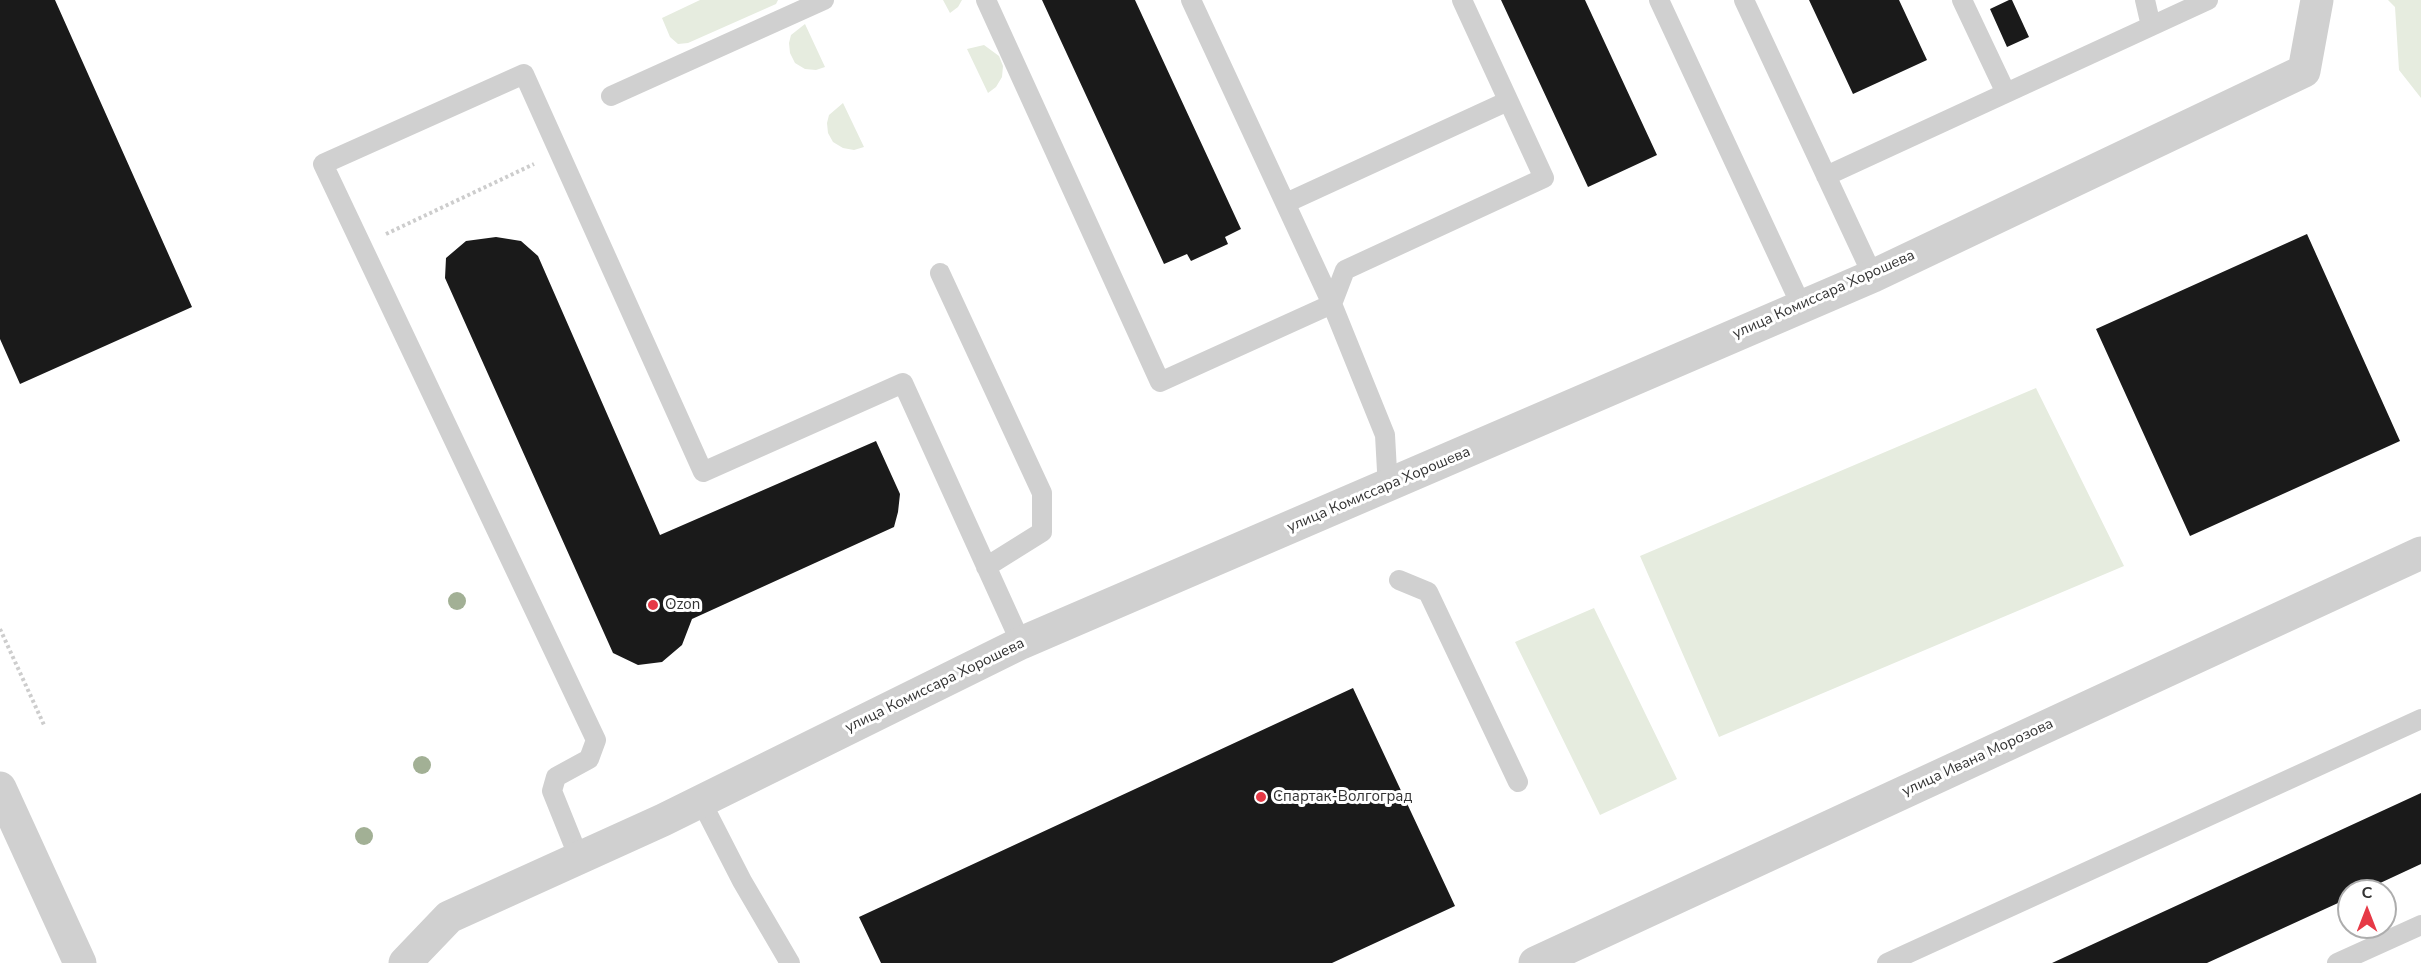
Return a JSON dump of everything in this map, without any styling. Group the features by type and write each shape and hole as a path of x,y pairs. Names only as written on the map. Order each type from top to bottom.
{"street":[{"name":"улица Комиссара Хорошева","path":"405,963 449,916 701,801 1021,643 1397,483 1872,276 2304,71 2317,0"},
{"name":"улица Ивана Морозова","path":"1535,963 2421,553"},
{"path":"0,788 80,963"}],"lane":[{"path":"611,96 824,0"},
{"path":"986,0 1160,382 1332,304 1345,270 1544,178 1461,0"},
{"path":"1191,0 1332,304 1385,435 1387,471 1397,483"},
{"path":"1659,0 1801,305"},
{"path":"1744,0 1872,276"},
{"path":"1962,0 2006,93"},
{"path":"2145,0 2151,26"},
{"path":"1826,176 2208,0"},
{"path":"579,858 552,791 556,777 589,759 596,740 323,164 524,75 703,472 903,383 1021,643"},
{"path":"1286,203 1508,101"},
{"path":"940,273 1042,493 1042,532 986,567"},
{"path":"1399,580 1428,592 1518,782"},
{"path":"1887,963 2421,719"},
{"path":"701,801 742,881 790,963"},
{"path":"2337,963 2421,925"}],"path":[{"path":"386,234 559,153"},
{"path":"0,629 44,725"}],"shaded area":[{"path":"700,0 778,0 776,4 688,43 678,44 670,37 662,18"},
{"path":"943,0 962,0 958,7 950,13"},
{"path":"2388,0 2421,0 2421,98 2399,70 2395,7"},
{"path":"805,24 825,67 816,70 805,69 795,63 790,53 791,35"},
{"path":"984,45 999,56 1003,66 1002,77 996,87 988,93 967,49"},
{"path":"843,103 864,147 854,150 843,148 833,142 828,133 829,115"},
{"path":"2036,388 2124,566 1719,737 1640,556"},
{"path":"1594,608 1677,779 1600,815 1515,642"}],"building":[{"path":"0,0 55,0 192,307 20,384 0,339"},
{"path":"1042,0 1135,0 1241,229 1225,237 1228,244 1191,261 1187,254 1164,264"},
{"path":"1501,0 1585,0 1657,155 1588,187"},
{"path":"1809,0 1899,0 1927,60 1853,94"},
{"path":"2012,0 2029,37 2007,47 1990,9"},
{"path":"2307,234 2400,441 2190,536 2096,329"},
{"path":"496,237 521,241 538,256 660,535 876,441 900,494 894,527 692,619 682,645 662,662 638,665 613,653 445,278 446,258 466,241"},
{"name":"Спартак-Волгоград","path":"1353,688 1455,906 1332,963 881,963 859,917"},
{"path":"2421,793 2421,864 2389,879 2337,879 2337,903 2207,963 2052,963"}],"place":[{"name":"Ozon","path":"653,605"},
{"name":"Спартак-Волгоград","path":"1261,797"}]}
